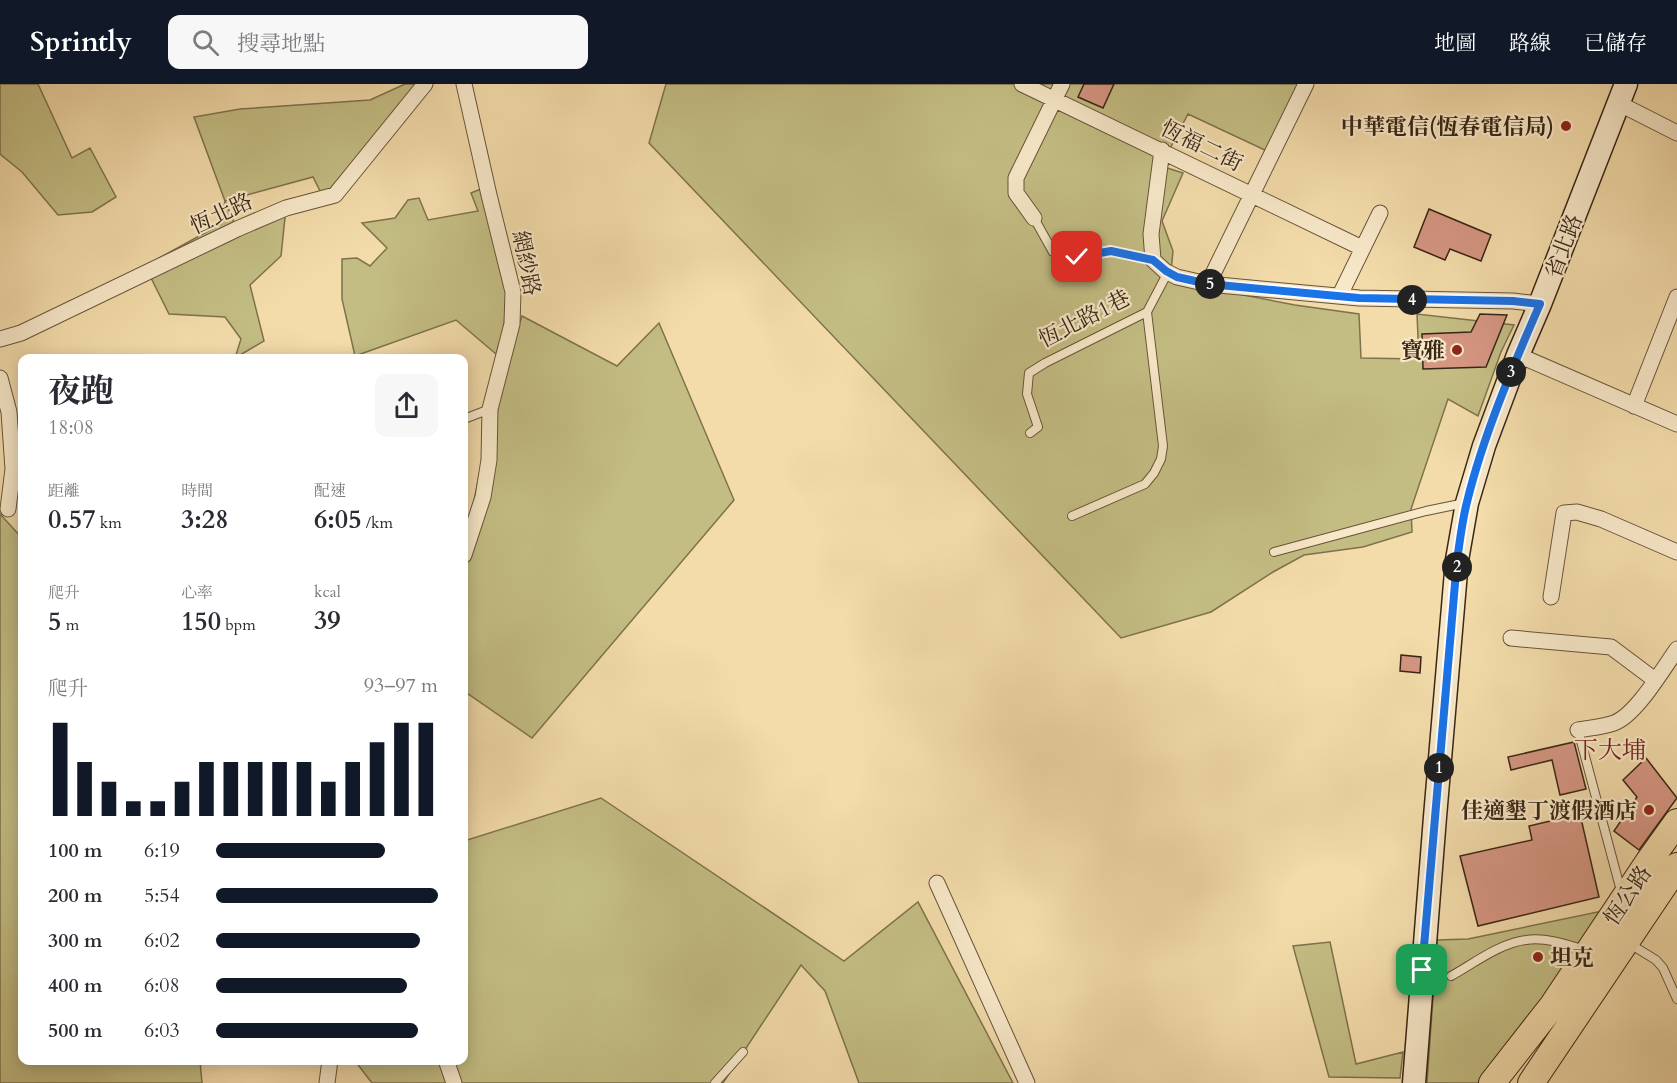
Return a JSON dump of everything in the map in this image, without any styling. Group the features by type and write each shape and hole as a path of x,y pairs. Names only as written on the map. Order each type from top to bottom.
{"main road":[{"name":"省北路","path":"1414,1083 1457,560 1467,503 1484,446 1518,355 1622,93"},
{"name":"恆公路","path":"1531,1083 1626,941 1665,869 1677,822"},
{"name":"恆公路","path":"1492,1083 1553,1005 1623,900 1665,869"}],"street":[{"name":"恆北路","path":"0,339 21,333 237,229 286,208 335,195 425,84"},
{"name":"網紗路","path":"464,84 513,292 512,324 490,409 489,460 483,497 468,543"},
{"name":"恆福二街","path":"1022,84 1362,248"},
{"path":"1034,218 1016,193 1016,178 1062,84"},
{"path":"1208,284 1303,85"},
{"path":"1622,93 1677,133"},
{"path":"1162,150 1151,234 1153,260 1168,272 1184,279 1208,284 1359,298 1513,301 1540,304"},
{"path":"1340,295 1380,213"},
{"path":"1634,406 1677,297"},
{"path":"1518,355 1677,424"},
{"path":"0,378 9,412 13,469 8,509"},
{"path":"1551,597 1564,513 1578,512 1602,519 1677,552"},
{"path":"1511,638 1611,646 1655,680"},
{"path":"1578,730 1614,724 1624,718 1677,649"},
{"path":"937,883 1027,1083"},
{"path":"327,1083 329,1065"},
{"path":"448,1065 454,1083"}],"lane":[{"path":"1034,218 1053,252 1065,258 1111,251 1153,260"},
{"name":"恆北路1巷","path":"1030,433 1038,427 1027,394 1029,373 1147,312 1168,272"},
{"path":"1072,516 1145,484 1161,459 1163,446 1147,312"},
{"path":"468,417 490,409"},
{"path":"1274,552 1426,511 1467,503"},
{"path":"1578,730 1623,900"},
{"path":"1451,976 1507,945 1527,939 1557,942 1589,951"},
{"path":"1626,941 1656,960 1663,968 1677,999"},
{"path":"715,1083 743,1052"}],"shaded area":[{"path":"0,84 38,84 72,158 90,148 116,197 92,212 58,215 22,172 0,154"},
{"path":"405,84 419,84 323,197 313,177 225,201 194,117 240,109 370,100"},
{"path":"666,84 1303,84 1269,152 1188,114 1161,166 1183,173 1162,221 1173,251 1170,281 1295,305 1359,314 1361,358 1419,359 1417,314 1514,325 1501,352 1478,416 1448,399 1411,509 1412,532 1363,547 1304,555 1211,612 1121,638 649,143"},
{"path":"483,188 507,280 504,329 496,354 456,320 361,354 355,354 342,299 342,259 357,258 370,266 387,248 362,223 395,218 408,200 419,198 428,220 478,211 471,193"},
{"path":"225,201 237,229 286,208 281,256 250,285 264,341 242,354 236,354 241,339 225,317 169,314 149,274 141,268 221,224"},
{"path":"522,316 617,366 659,323 734,500 532,738 468,694 468,532 490,420 490,409"},
{"path":"0,514 18,534 18,1065 200,1065 202,1083 0,1083"},
{"path":"601,798 844,961 918,902 1013,1083 859,1083 825,991 801,965 723,1083 372,1083 358,1065 468,1065 468,840"},
{"path":"1607,910 1586,944 1479,1083 1427,1083 1437,940 1468,939"},
{"path":"1330,942 1356,1064 1403,1052 1400,1078 1329,1077 1293,946"}],"building":[{"path":"1084,84 1114,84 1103,108 1078,97"},
{"path":"1429,209 1491,235 1481,261 1450,249 1445,260 1414,247"},
{"name":"寶雅","path":"1480,314 1507,315 1486,367 1423,369 1422,334 1471,332"},
{"path":"1401,655 1421,657 1420,673 1400,671"},
{"path":"1574,742 1586,789 1560,795 1552,760 1511,770 1508,757"},
{"name":"佳適墾丁渡假酒店","path":"1646,758 1677,798 1639,850 1614,831 1637,797 1623,780"},
{"path":"1580,814 1599,897 1478,926 1460,856 1532,840 1529,826"}],"place":[{"name":"中華電信(恆春電信局)","path":"1566,126"},
{"name":"寶雅","path":"1457,350"},
{"name":"佳適墾丁渡假酒店","path":"1649,810"},
{"name":"坦克","path":"1538,957"}],"district":[{"name":"下大埔","path":"1610,750"}],"route":[{"path":"1077,257 1111,251 1153,260 1177,277 1208,284 1359,298 1513,301 1540,304 1484,446 1467,503 1457,560 1422,970"}]}
